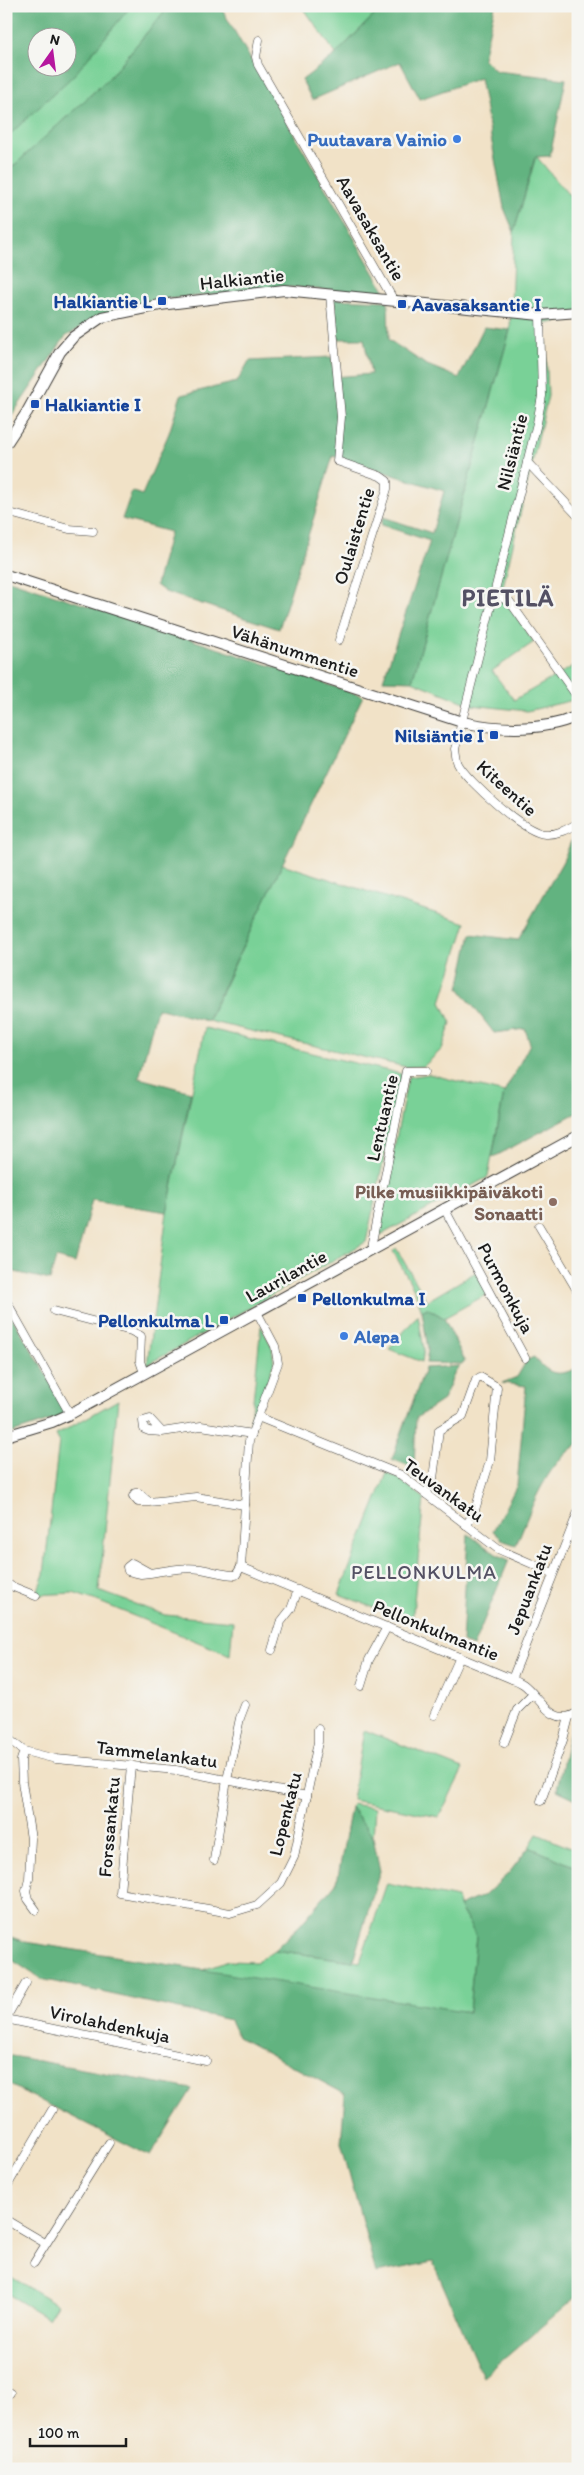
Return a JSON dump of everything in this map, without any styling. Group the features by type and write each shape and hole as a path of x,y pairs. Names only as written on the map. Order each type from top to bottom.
{"street":[{"name":"Aavasaksantie","path":"259,40 256,57 258,64 394,299"},
{"name":"Halkiantie","path":"6,444 27,412 60,352 73,336 102,317 160,305 284,290 394,299 540,315 578,312"},
{"name":"Oulaistentie","path":"330,295 341,417 337,461 380,476 387,481 387,489 338,640"},
{"name":"Nilsiäntie","path":"462,722 542,396 540,315"},
{"path":"527,462 578,516"},
{"path":"6,512 69,529 94,531"},
{"name":"Vähänummentie","path":"6,575 462,722 487,727 516,728 552,724 578,716"},
{"path":"494,594 510,602 578,698"},
{"name":"Kiteentie","path":"462,722 455,749 458,764 496,805 532,832 546,834 558,832 578,823"},
{"name":"Lentuantie","path":"371,1247 406,1071 426,1071"},
{"name":"Laurilantie","path":"6,1436 43,1425 70,1414 257,1312 371,1247 578,1136"},
{"name":"Purmonkuja","path":"444,1208 525,1358"},
{"path":"539,1226 575,1279 578,1292"},
{"path":"8,1304 70,1414"},
{"path":"54,1311 131,1330 141,1336 140,1361 144,1373"},
{"path":"150,1573 174,1568 236,1575 241,1567 249,1441 278,1363 275,1346 257,1312"},
{"path":"426,1494 433,1479 438,1430 463,1416 476,1380 480,1377 497,1387 490,1461 474,1513 466,1525"},
{"name":"Teuvankatu","path":"258,1417 401,1475 498,1549 553,1573"},
{"path":"162,1432 201,1426 252,1434"},
{"path":"149,1502 196,1497 245,1505"},
{"name":"Jepuankatu","path":"512,1678 578,1512"},
{"name":"Pellonkulmantie","path":"241,1567 512,1678 524,1684 532,1695 555,1715 569,1717"},
{"path":"6,1584 36,1596"},
{"path":"272,1650 280,1623 290,1609 298,1590"},
{"path":"361,1686 369,1660 387,1627"},
{"path":"434,1715 460,1657"},
{"path":"504,1743 517,1710 532,1695"},
{"path":"214,1860 227,1780 240,1718 245,1705"},
{"path":"541,1801 563,1740 569,1717 578,1712"},
{"name":"Lopenkatu","path":"120,1893 230,1913 257,1905 281,1883 294,1857 318,1742 318,1729"},
{"name":"Tammelankatu","path":"6,1737 24,1751 59,1760 176,1770 307,1796"},
{"path":"24,1751 22,1782 31,1839 29,1879 26,1891 28,1899 36,1910"},
{"name":"Forssankatu","path":"120,1893 131,1765"},
{"path":"6,2018 26,1983"},
{"name":"Virolahdenkuja","path":"6,2018 206,2060"},
{"path":"6,2188 52,2110"},
{"path":"34,2264 45,2243 109,2143"},
{"path":"6,2220 45,2243"}],"green space":[{"path":"6,6 131,6 78,70 78,28 28,28 28,78 71,78 6,138"},
{"path":"131,6 169,6 109,78 6,173 6,138 63,78 78,78 78,62"},
{"path":"169,6 220,6 387,295 291,287 158,300 101,315 65,337 6,424 6,173 109,78"},
{"path":"302,6 383,6 336,54"},
{"path":"383,6 495,6 483,58 496,71 566,79 550,156 535,157 514,232 504,208 480,78 420,99 400,62 312,100 302,80 336,54"},
{"path":"536,156 578,206 578,317 545,324 548,396 501,595 534,642 492,671 514,700 577,664 578,699 527,711 472,705 412,681 510,330 514,232"},
{"path":"334,299 388,301 389,340 425,364 459,378 484,327 510,330 412,681 383,680 430,541 381,525 383,517 432,533 444,491 333,456 279,629 165,592 156,585 170,532 122,519 132,491 142,495 169,433 181,395 237,382 249,361 332,357 334,377 371,374 364,339 338,339"},
{"path":"6,579 363,696 207,1021 157,1008 139,1078 191,1092 167,1212 92,1200 75,1263 56,1258 50,1280 6,1270"},
{"path":"572,839 578,844 578,1112 492,1158 504,1093 530,1044 525,1029 494,1033 459,988 471,934 518,940 563,861"},
{"path":"282,864 466,923 441,1002 451,1023 442,1049 424,1066 406,1067 208,1021"},
{"path":"205,1028 402,1074 366,1242 147,1365 167,1212"},
{"path":"429,1074 504,1093 488,1177 377,1237 408,1077"},
{"path":"396,1248 427,1301 476,1272 489,1293 444,1318 427,1308 422,1311 415,1291 393,1251"},
{"path":"6,1307 70,1414 6,1435"},
{"path":"427,1308 444,1318 465,1361 463,1364 426,1363 428,1349 422,1311"},
{"path":"418,1315 424,1349 422,1362 389,1349"},
{"path":"261,1326 272,1347 274,1363 250,1428"},
{"path":"534,1357 545,1368 554,1373 564,1373 578,1368 578,1444 566,1454 547,1477 533,1503 516,1545 504,1541 493,1531 517,1485 526,1386 502,1383 517,1377 527,1360"},
{"path":"460,1366 456,1370 443,1400 416,1418 414,1468 392,1459 425,1368"},
{"path":"118,1400 99,1591 165,1615 233,1621 230,1655 73,1593 36,1595 44,1574 59,1441 56,1435"},
{"path":"387,1473 399,1479 424,1498 412,1623 339,1594"},
{"path":"468,1534 496,1554 509,1560 473,1647 462,1642"},
{"path":"573,1717 578,1718 578,1800 557,1790"},
{"path":"364,1730 463,1769 439,1817 352,1800"},
{"path":"352,1804 375,1808 373,1837 351,1807"},
{"path":"351,1807 373,1837 380,1871 353,1961 274,1950 301,1924 337,1882"},
{"path":"537,1834 578,1851 578,1868 529,1847"},
{"path":"529,1847 578,1868 578,2295 483,2377 433,2262 376,2273 341,2143 345,2094 238,2037 230,2020 41,1979 6,1956 6,1935 25,1942 469,2012 476,1936 459,1906 485,1895 509,1873"},
{"path":"387,1883 457,1898 459,1906 476,1936 469,2012 197,1972 229,1961 256,1962 274,1950 360,1962"},
{"path":"6,2055 192,2089 150,2156 6,2083"},
{"path":"6,2274 57,2304 48,2318 6,2293"}],"place":[{"name":"Puutavara Vainio","path":"457,139"},
{"name":"Halkiantie L","path":"162,301"},
{"name":"Aavasaksantie I","path":"402,304"},
{"name":"Halkiantie I","path":"35,404"},
{"name":"Nilsiäntie I","path":"494,735"},
{"name":"Pilke musiikkipäiväkoti Sonaatti","path":"553,1202"},
{"name":"Pellonkulma I","path":"302,1298"},
{"name":"Pellonkulma L","path":"224,1320"},
{"name":"Alepa","path":"344,1336"}],"district":[{"name":"PIETILÄ","path":"508,597"},
{"name":"PELLONKULMA","path":"424,1572"}]}
